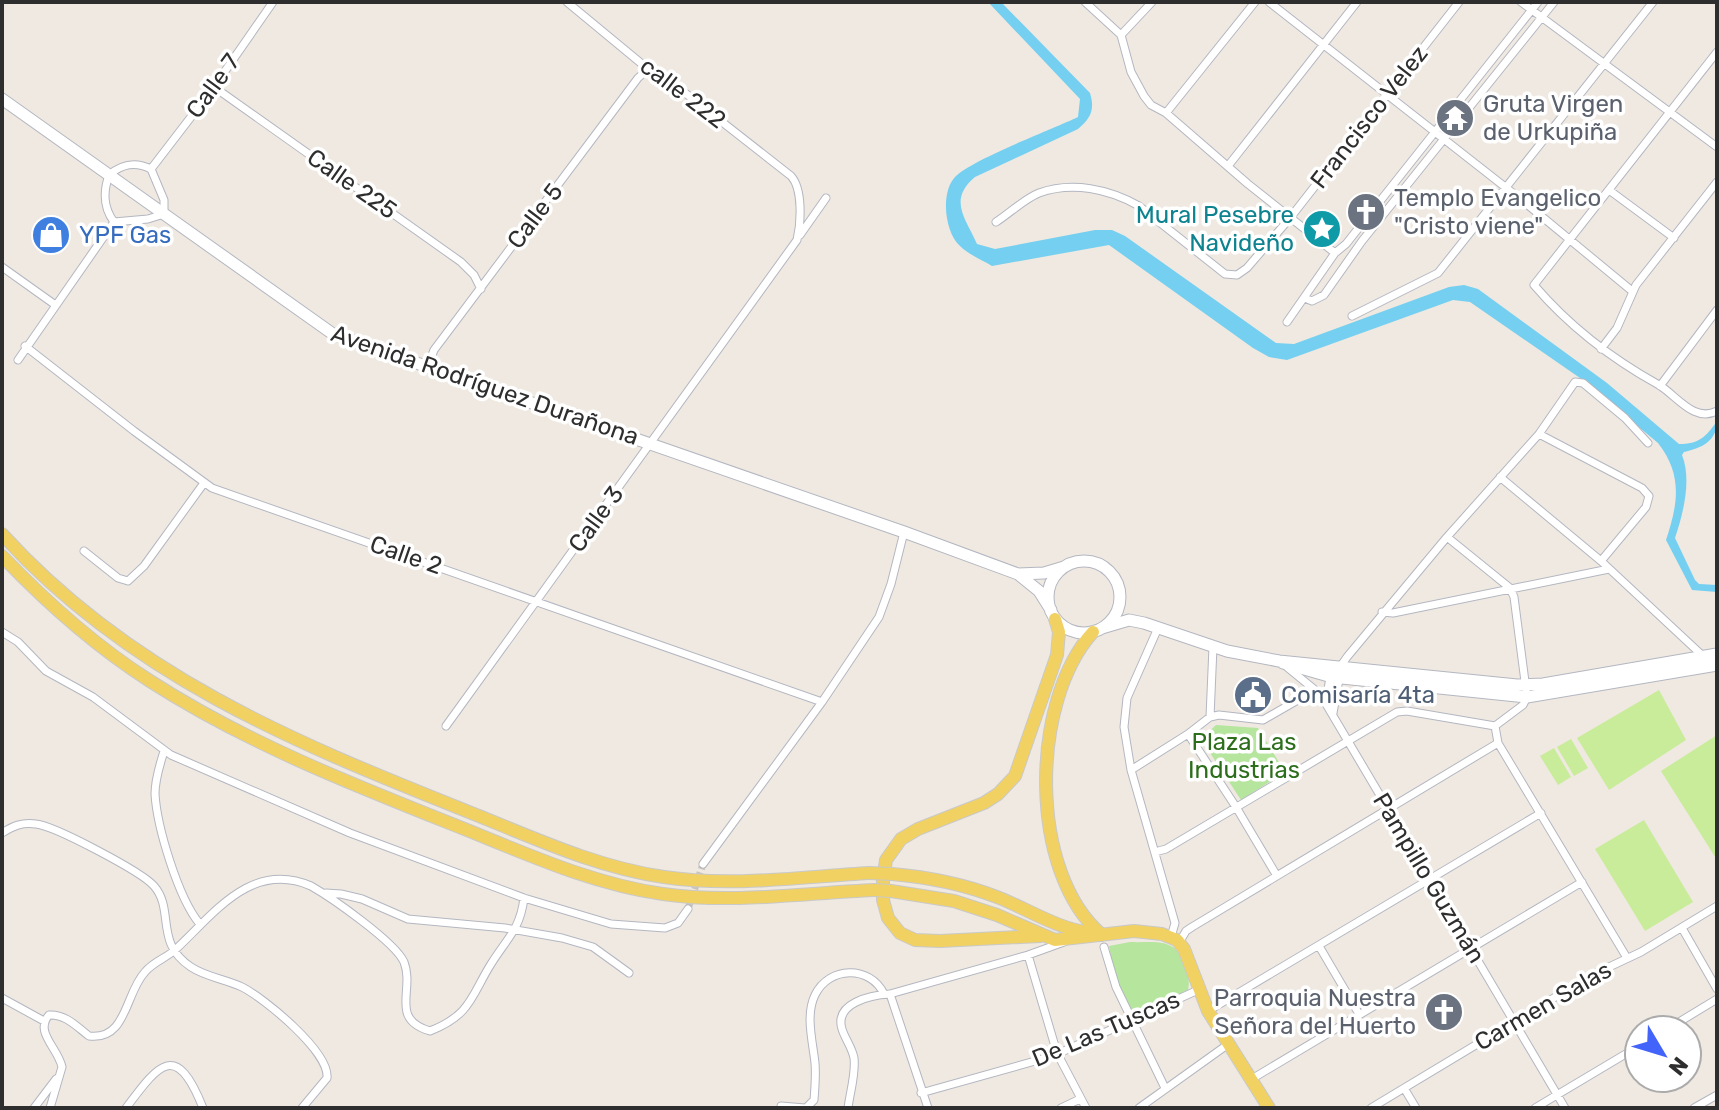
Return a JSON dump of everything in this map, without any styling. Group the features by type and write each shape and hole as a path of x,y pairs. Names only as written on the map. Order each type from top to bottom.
{"main road":[{"name":"Avenida Rodríguez Durañona","path":"2,99 323,328 344,338 1018,574"},
{"path":"2,534 80,608 189,686 240,713 374,774 565,851 622,869 703,881 869,873 941,880 996,897 1066,929 1103,941"},
{"path":"2,556 89,637 148,680 202,713 391,800 571,871 624,887 688,896 891,891 954,901 997,915 1040,936"},
{"path":"1018,574 1044,573 1087,562 1097,564 1112,575 1129,610 1144,623"},
{"path":"1069,565 1060,571 1049,589 1059,632 1057,655 1015,776 998,794 984,803 918,829 901,839 886,860 883,900 888,918 900,933 915,940 1040,936 1066,941 1103,941 1144,932 1175,940 1227,1045 1269,1108"},
{"path":"1018,574 1039,591 1053,614 1073,632 1097,630 1120,621 1144,623 1213,647 1337,674 1527,691 1717,665"},
{"path":"1103,941 1085,919 1065,880 1050,829 1044,789 1049,736 1062,689 1073,661 1097,630 1116,613 1119,593"},
{"path":"1527,691 1711,655"}],"street":[{"name":"Calle 7","path":"151,169 214,87 273,2"},
{"name":"calle 222","path":"567,2 648,69 666,78 791,176 798,185 797,240"},
{"path":"1085,2 1121,35 1131,72 1151,105 1166,113 1335,253"},
{"path":"1121,35 1152,2"},
{"path":"1166,113 1255,2"},
{"path":"1269,2 1632,291"},
{"path":"1228,166 1357,2"},
{"name":"Francisco Velez","path":"996,222 1039,193 1062,187 1092,189 1125,198 1139,206 1225,274 1237,275 1247,268 1290,218 1459,2"},
{"path":"1521,2 1717,147"},
{"path":"1287,322 1335,253 1346,244 1538,2"},
{"path":"1305,298 1312,301 1324,295 1346,262 1554,2"},
{"path":"1352,316 1438,273 1653,2"},
{"path":"1717,52 1534,285 1601,349 1660,386 1681,404 1710,414 1717,411"},
{"name":"Calle 5","path":"427,368 434,350 638,78 648,69"},
{"name":"Calle 225","path":"214,87 461,262 474,275 481,289"},
{"path":"18,360 54,304 114,222 164,214 164,200 151,169 131,164 117,168 109,175 104,200 114,222"},
{"path":"1601,349 1617,328 1632,291 1717,182"},
{"path":"1609,190 1674,238"},
{"name":"Calle 3","path":"446,726 826,198"},
{"path":"2,267 54,304"},
{"path":"1660,386 1717,310"},
{"name":"Calle 2","path":"25,346 204,483 224,493 822,702"},
{"path":"1326,704 1337,674 1382,612 1539,434 1571,385 1578,380 1625,418 1648,443"},
{"path":"1539,434 1642,488 1649,496 1646,507 1601,561"},
{"path":"1500,477 1711,655"},
{"path":"84,551 118,578 128,581 144,566 204,483"},
{"path":"703,864 822,702 879,617 904,532"},
{"path":"1155,852 1166,849 1347,740 1402,711 1495,726 1523,705 1527,691 1510,588 1447,537"},
{"path":"1382,612 1393,613 1609,569"},
{"path":"1158,628 1125,707 1124,727 1131,770 1175,923 1175,940"},
{"path":"2,632 18,642 46,671 93,697 164,751 350,833 524,898 611,924 650,928 671,926 682,919 688,909"},
{"path":"1210,717 1213,647"},
{"name":"Pampillo Guzmán","path":"1279,661 1315,690 1333,714 1565,1108"},
{"path":"1333,714 1337,674"},
{"path":"1131,770 1210,717 1219,715 1260,720 1315,690"},
{"path":"1495,726 1498,743 1627,958"},
{"path":"1188,734 1277,876"},
{"path":"1175,940 1498,743"},
{"path":"164,751 156,776 157,814 183,898 199,923"},
{"path":"1208,1011 1541,813"},
{"path":"2,833 20,823 56,828 147,879 160,896 165,927 174,951 190,967 243,987 264,1000 317,1051 324,1062 327,1078 302,1108"},
{"path":"50,1108 61,1074 61,1060 42,1028 49,1015 56,1014 67,1019 89,1036 108,1035 116,1028 143,973 174,951 199,923 258,881 301,882 324,893 398,954 406,970 405,1009 410,1021 430,1031 465,1010 515,930 522,916 524,898"},
{"path":"1250,1080 1582,882"},
{"path":"324,893 362,899 408,919 515,930 593,947 629,973"},
{"name":"Carmen Salas","path":"1371,1108 1592,975 1717,906"},
{"path":"1682,928 1717,989"},
{"path":"848,1108 854,1061 840,1019 844,1009 854,1003 1028,955 1066,941"},
{"path":"1103,941 1111,975 1165,1088"},
{"path":"1319,946 1359,1014"},
{"path":"1028,955 1057,1053 1086,1108"},
{"path":"781,1106 805,1108 814,1100 811,1030 816,992 833,977 853,972 864,974 887,994 928,1108"},
{"name":"De Las Tuscas","path":"921,1093 1057,1053 1198,990"},
{"path":"2,998 44,1021"},
{"path":"1692,1014 1717,999"},
{"path":"1139,1108 1227,1045"},
{"path":"1535,1108 1623,1056"},
{"path":"126,1108 162,1066 180,1069 196,1089 203,1108"},
{"path":"34,1108 61,1074"},
{"path":"1404,1088 1416,1108"},
{"path":"1694,1108 1717,1095"},
{"path":"1061,1108 1080,1099"}],"green space":[{"path":"1659,690 1686,740 1609,790 1577,738"},
{"name":"Plaza Las Industrias","path":"1216,725 1258,728 1285,772 1241,800 1201,739"},
{"path":"1717,735 1717,860 1661,771"},
{"path":"1571,739 1588,768 1574,776 1557,747"},
{"path":"1554,748 1571,777 1558,785 1540,756"},
{"path":"1644,820 1693,902 1645,931 1595,849"},
{"path":"1130,942 1163,943 1176,949 1185,964 1188,990 1137,1013 1130,1011 1115,977 1109,946"}],"water":[{"path":"988,2 1001,2 1090,93 1092,109 1078,129 975,177 967,185 962,193 961,209 977,244 995,249 1095,230 1112,230 1125,236 1276,343 1294,344 1449,287 1464,285 1478,289 1607,383 1679,444 1692,443 1701,438 1717,421 1711,439 1682,455 1686,486 1675,538 1695,580 1699,584 1717,585 1717,592 1692,590 1666,540 1676,490 1671,467 1658,443 1580,378 1470,302 1453,300 1287,360 1269,357 1253,348 1109,245 992,266 963,249 951,232 946,213 947,193 955,177 995,154 1078,117 1080,99"}],"tunnel":[{"path":"688,909 703,864"}],"place":[{"name":"Gruta Virgen de Urkupiña","path":"1455,118"},
{"name":"Templo Evangelico \"Cristo viene\"","path":"1366,212"},
{"name":"Mural Pesebre Navideño","path":"1322,229"},
{"name":"YPF Gas","path":"51,235"},
{"name":"Comisaría 4ta","path":"1253,695"},
{"name":"Parroquia Nuestra Señora del Huerto","path":"1444,1012"}]}
